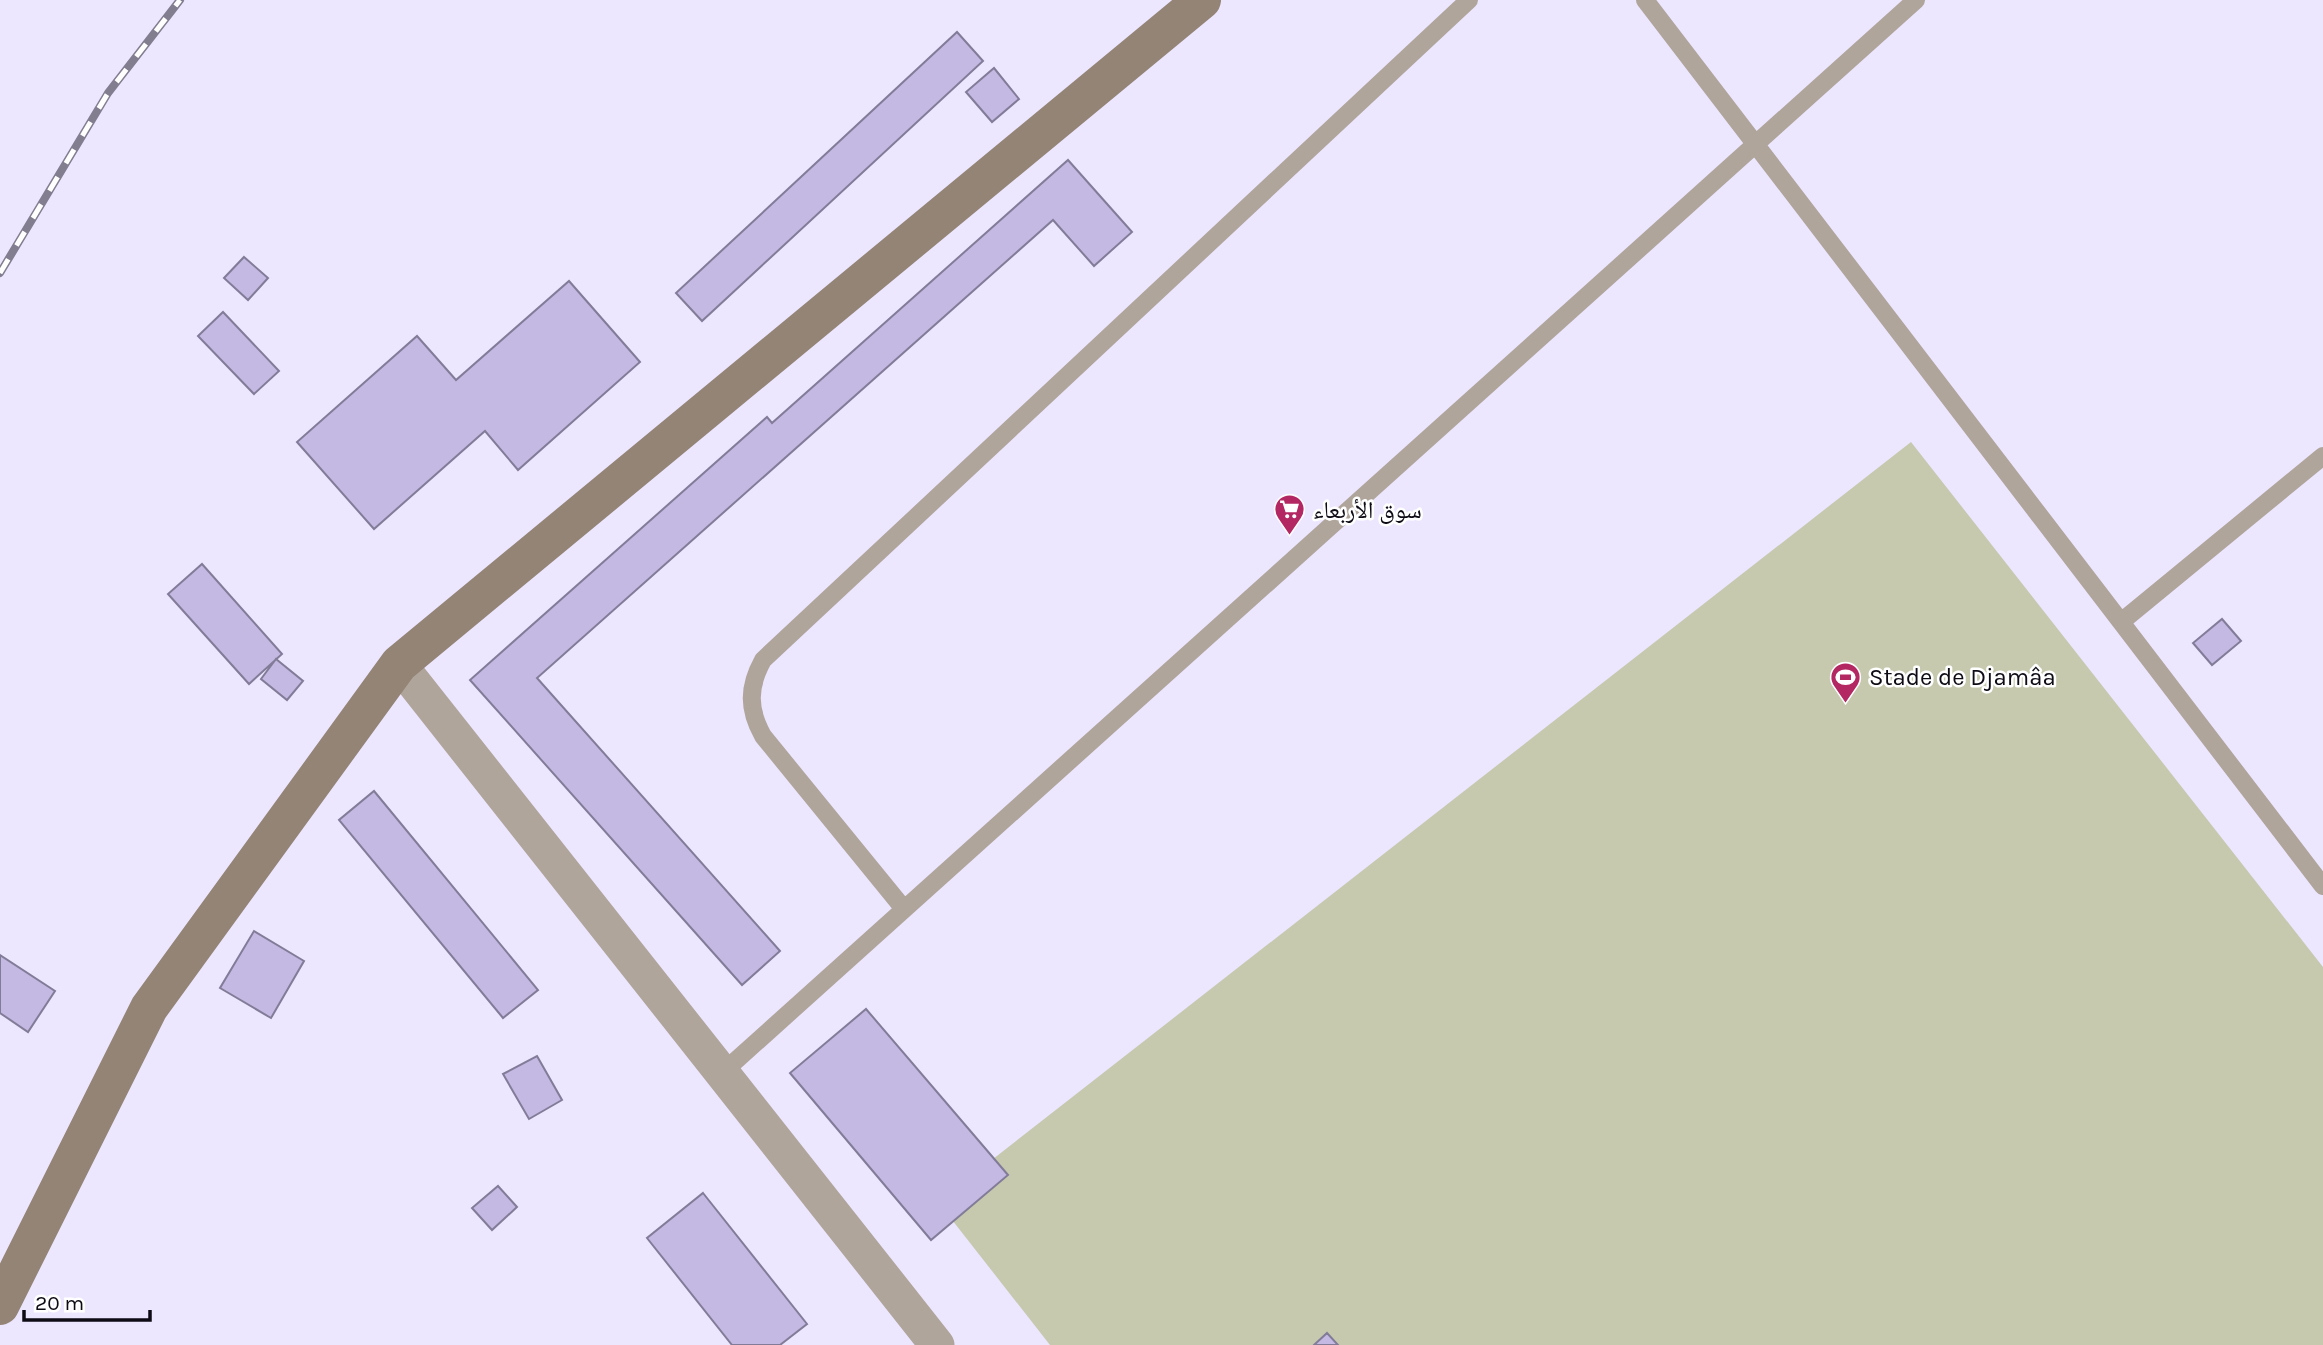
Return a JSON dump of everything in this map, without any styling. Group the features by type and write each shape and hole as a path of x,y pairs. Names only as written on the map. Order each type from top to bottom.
{"street":[{"path":"0,1306 149,1007 398,664 1202,0"},
{"path":"398,664 937,1345"}],"lane":[{"path":"904,909 759,729 751,706 751,690 755,674 763,660 1469,0"},
{"path":"1645,0 2323,886"},
{"path":"722,1073 1916,0"},
{"path":"2121,622 2323,456"}],"green space":[{"name":"Stade de Djamâa","path":"1911,442 2323,967 2323,1345 1050,1345 938,1202"}],"building":[{"path":"957,32 983,61 702,321 676,293"},
{"path":"994,68 1019,99 992,122 966,92"},
{"path":"1068,160 1132,232 1094,266 1053,220 537,678 780,951 742,985 470,680 767,417 772,423"},
{"path":"244,257 268,278 248,300 224,278"},
{"path":"569,281 640,362 518,470 485,431 374,529 297,442 417,336 456,380"},
{"path":"223,312 279,371 254,394 198,336"},
{"path":"202,564 282,654 249,684 168,594"},
{"path":"2222,619 2241,641 2212,665 2193,643"},
{"path":"276,659 303,681 287,700 261,679"},
{"path":"374,791 538,990 503,1018 339,820"},
{"path":"254,931 304,961 271,1018 220,988"},
{"path":"0,955 55,991 28,1032 0,1013"},
{"path":"866,1009 1008,1175 931,1240 790,1073"},
{"path":"537,1056 562,1100 529,1119 503,1074"},
{"path":"498,1186 517,1207 492,1230 472,1208"},
{"path":"703,1193 807,1324 780,1345 732,1345 647,1238"},
{"path":"1327,1333 1338,1345 1314,1345"}],"railway":[{"path":"0,273 108,93 180,0"}],"place":[{"name":"سوق الأربعاء","path":"1290,537"},
{"name":"Stade de Djamâa","path":"1846,704"}]}
